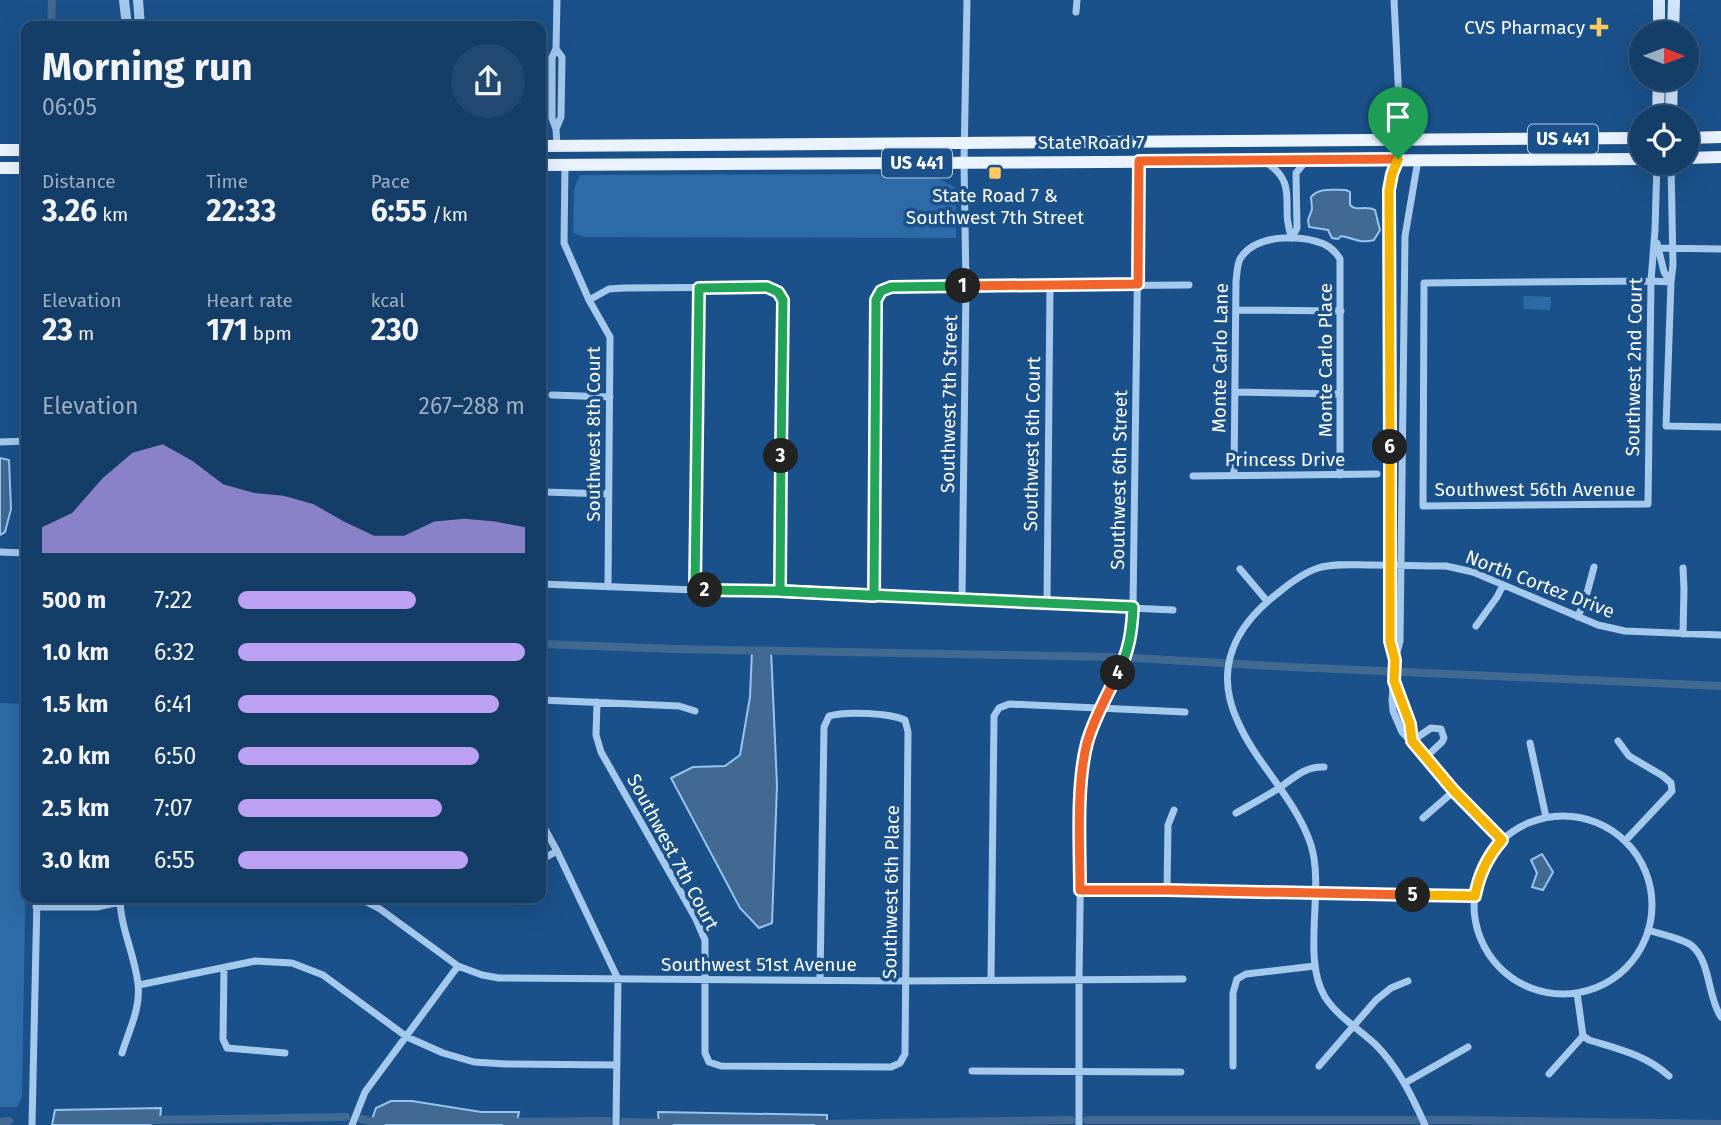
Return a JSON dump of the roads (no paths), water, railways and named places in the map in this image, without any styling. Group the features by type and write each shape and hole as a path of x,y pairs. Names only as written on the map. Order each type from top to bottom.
{"main road":[{"path":"1659,21 1660,0"},
{"path":"1673,21 1674,0"},
{"path":"1699,138 1721,137"},
{"name":"State Road 7","path":"546,146 1629,138"},
{"path":"1369,160 1387,154 1401,141"},
{"path":"1398,159 1412,148 1438,141"},
{"path":"1139,161 1148,150 1170,143"},
{"path":"546,158 556,146"},
{"path":"565,165 576,153 602,146"},
{"path":"0,150 21,149"},
{"path":"1699,158 1721,157"},
{"name":"State Road 7","path":"546,163 1629,159"},
{"path":"0,169 21,168"}],"street":[{"path":"124,0 126,21"},
{"path":"138,0 140,21"},
{"path":"556,146 556,129 561,117 562,60 556,49 557,0"},
{"name":"Southwest 7th Street","path":"962,599 967,0"},
{"path":"1076,12 1077,0"},
{"path":"1394,0 1401,141"},
{"path":"1395,660 1390,641 1389,190 1398,159"},
{"path":"1292,238 1297,228 1296,173 1306,160"},
{"path":"1418,160 1405,236 1400,641 1395,660 1393,711 1402,732 1502,840"},
{"name":"Southwest 6th Street","path":"1079,1125 1082,768 1088,742 1101,708 1125,659 1131,635 1133,607 1139,161"},
{"path":"1264,161 1283,177 1286,187 1287,226 1292,238"},
{"name":"Southwest 8th Court","path":"565,165 564,243 589,300 610,337 608,587"},
{"name":"Southwest 2nd Court","path":"1648,504 1651,281 1657,175"},
{"name":"Southwest 2nd Court","path":"1671,175 1673,248 1666,426 1721,427"},
{"name":"Southwest 2nd Court","path":"1655,230 1664,272 1671,282"},
{"name":"Monte Carlo Lane","path":"1234,475 1236,281 1239,261 1255,246 1278,238 1292,238"},
{"name":"Monte Carlo Place","path":"1292,238 1304,238 1325,244 1336,252 1340,259 1340,475"},
{"path":"1658,248 1721,249"},
{"path":"1651,281 1671,282"},
{"name":"Southwest 56th Avenue","path":"1648,504 1423,506 1424,283 1651,281"},
{"name":"Southwest 6th Court","path":"1046,603 1050,285"},
{"path":"874,596 876,300 881,291 891,287 1189,285"},
{"path":"589,300 609,289 767,287 778,292 783,300 780,591"},
{"path":"695,590 699,288"},
{"path":"1236,310 1341,311"},
{"path":"1235,392 1340,394"},
{"path":"552,395 610,397"},
{"path":"0,442 21,441"},
{"name":"Princess Drive","path":"1193,476 1377,474"},
{"path":"546,492 608,494"},
{"path":"1390,506 1402,505"},
{"path":"0,552 21,552"},
{"name":"North Cortez Drive","path":"1279,788 1237,722 1229,695 1231,651 1243,627 1267,601 1292,581 1318,568 1346,565 1460,568 1611,629 1721,635"},
{"path":"1578,617 1594,567"},
{"path":"1683,568 1683,634"},
{"path":"1240,569 1267,601"},
{"path":"546,584 780,591 1173,610"},
{"path":"1476,626 1503,585"},
{"path":"546,700 679,706 695,711"},
{"name":"Southwest 7th Court","path":"597,702 596,735 601,752 696,919 705,940 705,1053 709,1062 721,1066 891,1067 900,1063"},
{"path":"991,980 994,716 999,708 1009,704 1185,712"},
{"name":"Southwest 6th Place","path":"820,979 824,726 829,716 839,713 895,716 905,720 908,732 905,1054 900,1063"},
{"path":"1412,741 1431,728 1441,729 1443,742 1426,757"},
{"path":"1618,741 1629,756 1671,783 1672,792 1625,841"},
{"path":"1530,743 1546,817"},
{"path":"1236,813 1304,770 1315,766 1324,767"},
{"path":"1279,788 1308,836 1314,863 1315,966 1325,998 1383,1053 1405,1083 1425,1125"},
{"path":"1423,818 1454,791"},
{"path":"1167,890 1168,825 1174,810"},
{"path":"1571,816 1605,826 1625,841 1640,860 1649,882 1652,906 1648,930 1638,953 1622,972 1601,986 1577,993 1537,990 1502,970 1493,960 1480,936 1474,910 1478,881 1491,852 1515,830 1546,817 1571,816"},
{"path":"546,831 618,979 616,1125"},
{"path":"546,857 557,851"},
{"path":"1080,890 1475,896"},
{"path":"32,1125 37,903"},
{"path":"37,907 97,907 110,903"},
{"path":"121,903 139,985 132,1026 122,1053"},
{"name":"Southwest 51st Avenue","path":"369,903 458,966 499,978 905,981 1183,979"},
{"path":"1648,930 1685,942 1696,951 1703,964 1713,1002 1721,1017"},
{"path":"139,985 255,961 292,963 323,975 407,1037 443,1053 474,1062 617,1065"},
{"path":"352,1125 365,1092 458,966"},
{"path":"1233,1066 1233,993 1237,979 1246,974 1315,966"},
{"path":"224,968 223,1039 227,1048 285,1053"},
{"path":"1319,1066 1383,994 1408,981"},
{"path":"1577,993 1583,1037"},
{"path":"1549,1074 1583,1037"},
{"path":"1583,1037 1644,1058 1658,1065 1669,1076"},
{"path":"1405,1083 1468,1047"},
{"path":"972,1071 1181,1072"}],"waterway":[{"path":"51,21 52,0"},
{"path":"546,644 1114,657"},
{"path":"1134,658 1721,686"},
{"path":"150,1120 346,1117"},
{"path":"361,1119 381,1123"},
{"path":"819,1124 1071,1120"},
{"path":"1087,1120 1457,1120 1721,1124"},
{"path":"0,1122 9,1121"},
{"path":"506,1122 608,1121"},
{"path":"624,1122 669,1123"}],"place":[{"name":"CVS Pharmacy","path":"1599,27"},
{"name":"State Road 7 & Southwest 7th Street","path":"995,173"}]}
